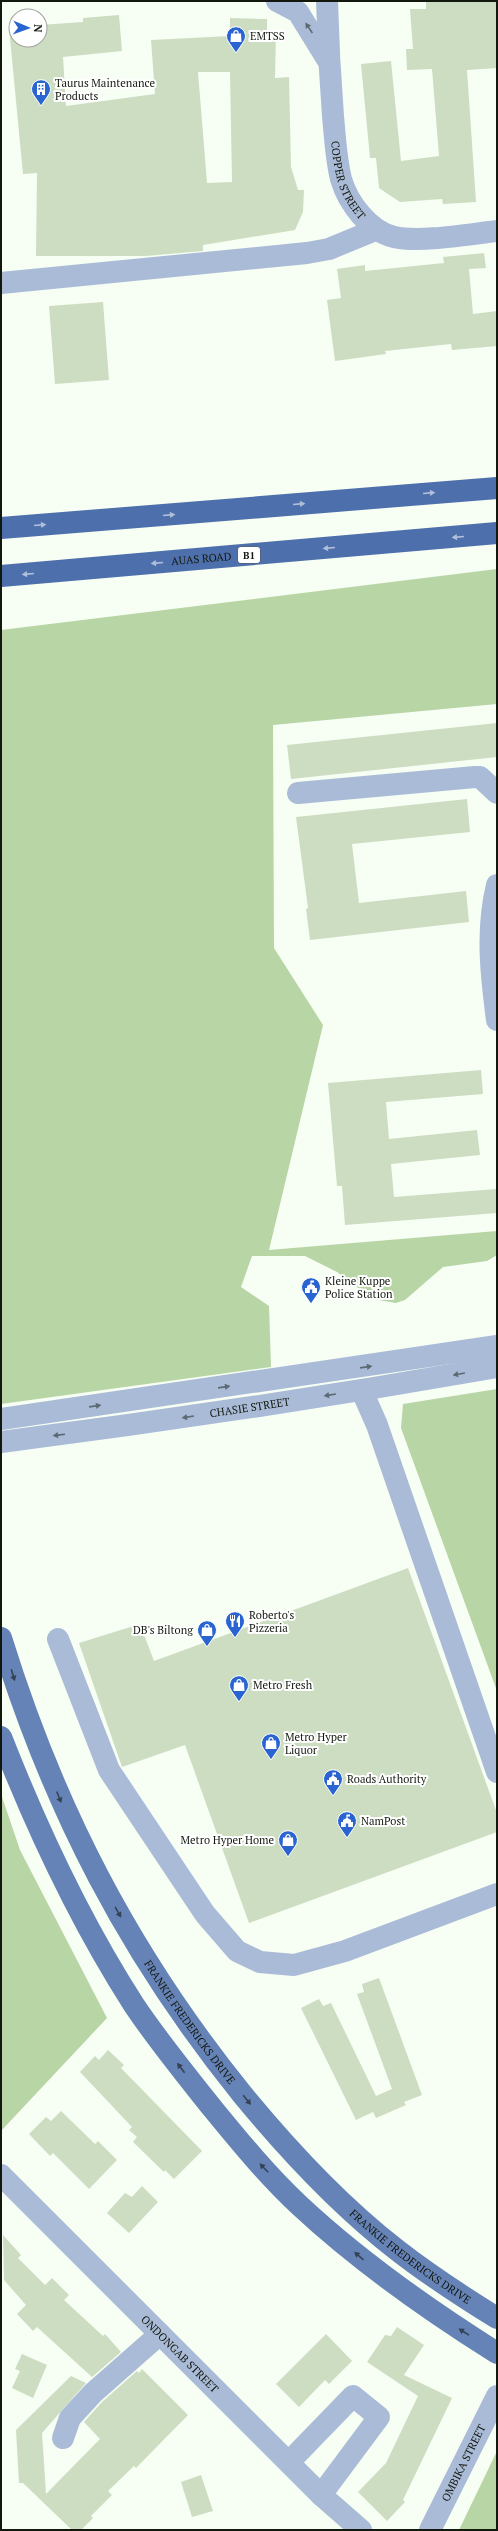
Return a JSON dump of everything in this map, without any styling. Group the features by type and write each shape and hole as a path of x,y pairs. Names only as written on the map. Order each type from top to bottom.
{"highway":[{"path":"1,528 497,488"},
{"name":"AUAS ROAD","path":"1,576 497,533"}],"main road":[{"name":"FRANKIE FREDERICKS DRIVE","path":"1,1638 23,1708 64,1810 108,1896 150,1969 213,2058 267,2124 323,2185 396,2250 452,2290 497,2318"},
{"path":"1,1737 33,1819 90,1928 134,2006 194,2085 244,2147 299,2205 364,2261 431,2312 497,2353"}],"street":[{"path":"277,1 298,12 328,62"},
{"name":"COPPER STREET","path":"326,1 328,62 336,150 341,180 349,197 375,230 395,237 497,231"},
{"path":"1,283 306,253 329,249 375,230"},
{"path":"298,792 480,777 497,793"},
{"path":"497,885 491,909 490,966 497,1020"},
{"path":"1,1419 440,1356 497,1346"},
{"name":"CHASIE STREET","path":"1,1442 162,1421 362,1391 497,1367"},
{"path":"362,1391 377,1424 497,1772"},
{"path":"58,1639 109,1770 205,1914 237,1951 260,1962 294,1965 346,1951 497,1894"},
{"name":"ONDONGAB STREET","path":"1,2175 321,2495 361,2530"},
{"path":"63,2438 70,2418 93,2393 160,2334"},
{"path":"289,2462 353,2396 379,2417 321,2495"},
{"name":"OMBIKA STREET","path":"430,2530 497,2396"}],"green space":[{"path":"497,569 497,704 273,725 274,948 323,1025 269,1250 497,1231 497,1255 487,1261 443,1267 405,1300 396,1303 373,1299 337,1272 305,1256 252,1256 241,1287 269,1306 271,1367 1,1404 1,630"},
{"path":"497,1389 497,1691 401,1428 403,1404"},
{"path":"1,1794 20,1850 107,2018 1,2131"},
{"path":"497,2451 497,2530 459,2530"}],"building":[{"path":"426,1 497,1 497,68 467,70 476,202 443,204 442,199 400,202 379,188 376,158 370,158 361,64 391,61 401,161 439,156 432,69 407,70 406,49 413,49 410,9 426,9"},
{"path":"119,15 122,51 63,57 66,106 155,94 151,40 230,36 230,18 267,19 267,33 276,33 275,78 289,77 291,167 298,190 304,190 303,212 295,230 203,245 203,251 146,256 36,256 37,173 23,174 11,48 48,48 48,24 83,22 83,18","holes":["198,72 230,72 232,182 207,183"]},
{"path":"484,253 486,268 469,269 473,314 497,311 497,346 452,350 451,344 385,351 386,354 335,361 327,300 341,298 337,269 365,265 365,271 444,263 443,257"},
{"path":"103,302 109,380 55,384 49,306"},
{"path":"497,723 497,757 291,779 287,745"},
{"path":"467,799 470,832 352,844 359,903 466,891 469,922 310,940 306,909 308,908 296,817"},
{"path":"481,1070 483,1094 386,1102 389,1139 477,1130 480,1155 391,1164 394,1197 496,1189 497,1213 345,1225 342,1186 337,1186 328,1083"},
{"path":"408,1568 497,1813 497,1832 249,1923 185,1745 122,1767 79,1643 140,1624 154,1661"},
{"path":"379,1978 422,2095 404,2102 406,2105 376,2118 373,2112 356,2120 301,2008 319,1999 323,2006 331,2003 376,2096 392,2089 357,1994 364,1992 362,1984"},
{"path":"108,2050 124,2065 121,2068 202,2151 174,2179 165,2170 164,2172 133,2142 137,2137 129,2130 132,2127 80,2072 95,2056 99,2060"},
{"path":"61,2111 95,2144 98,2141 117,2160 89,2189 53,2153 50,2156 29,2134 46,2117 51,2121"},
{"path":"142,2186 158,2202 129,2233 107,2213 125,2193 132,2197"},
{"path":"3,2235 21,2255 18,2258 45,2285 52,2278 69,2295 64,2300 103,2336 105,2334 121,2352 92,2377 37,2327 33,2331 17,2314 26,2305 4,2280"},
{"path":"397,2327 424,2345 404,2375 452,2398 403,2500 405,2502 387,2521 358,2492 386,2463 418,2396 367,2362 385,2335 391,2336"},
{"path":"326,2334 352,2361 329,2384 325,2380 299,2407 276,2384"},
{"path":"22,2354 47,2365 33,2398 12,2388 20,2371 15,2369"},
{"path":"142,2369 188,2415 136,2468 134,2466 108,2491 112,2495 91,2516 93,2518 81,2530 72,2530 23,2483 19,2483 16,2430 71,2376 86,2383 42,2433 46,2494 100,2439 84,2422 102,2402 137,2371 139,2373"},
{"path":"201,2475 213,2511 192,2517 181,2482"}],"place":[{"name":"EMTSS","path":"236,53"},
{"name":"Taurus Maintenance Products","path":"41,106"},
{"name":"Kleine Kuppe Police Station","path":"311,1304"},
{"name":"Roberto's Pizzeria","path":"235,1638"},
{"name":"DB's Biltong","path":"207,1647"},
{"name":"Metro Fresh","path":"239,1702"},
{"name":"Metro Hyper Liquor","path":"271,1760"},
{"name":"Roads Authority","path":"333,1796"},
{"name":"NamPost","path":"347,1838"},
{"name":"Metro Hyper Home","path":"288,1857"}]}
